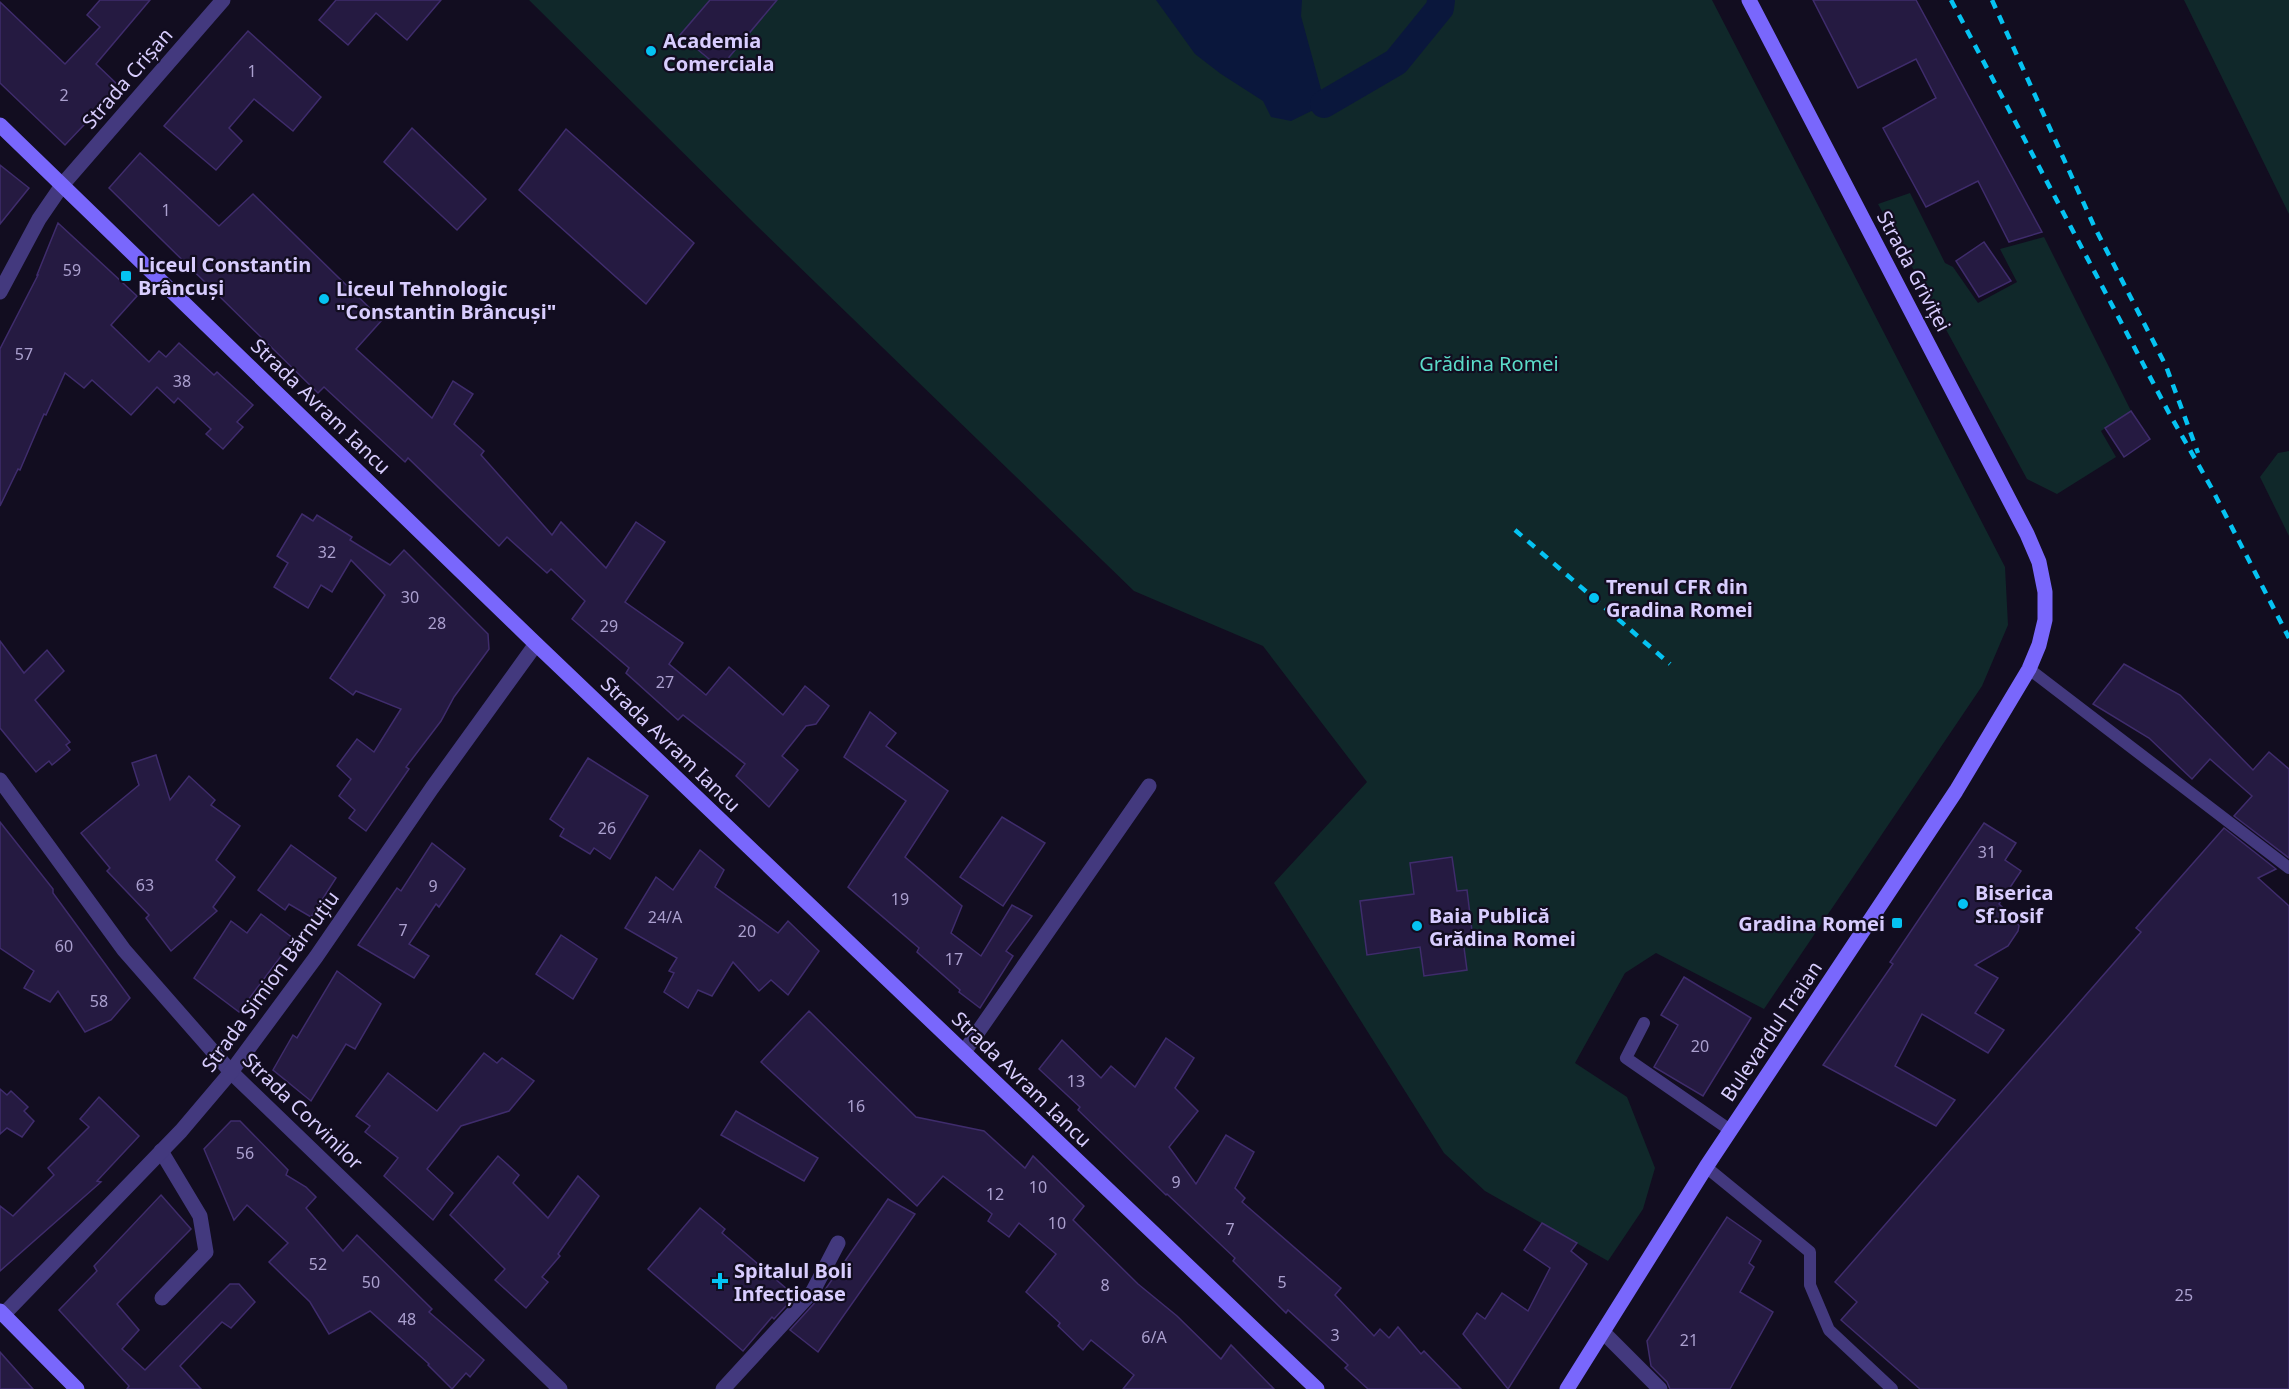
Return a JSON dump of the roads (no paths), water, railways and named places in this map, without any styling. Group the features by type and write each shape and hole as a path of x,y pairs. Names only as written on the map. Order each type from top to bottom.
{"street":[{"name":"Strada Crișan","path":"0,292 39,219 63,184 223,0"},
{"name":"Strada Griviței","path":"1749,0 2022,523 2039,562"},
{"name":"Strada Avram Iancu","path":"0,124 536,644 1317,1389"},
{"name":"Bulevardul Traian","path":"1567,1389 1730,1131 1956,791 2029,669 2039,645 2045,620 2046,592 2039,562"},
{"name":"Strada Simion Bărnuțiu","path":"2,1313 161,1151 231,1072 316,957 432,788 536,644"},
{"name":"Strada Corvinilor","path":"0,780 124,950 231,1072 560,1389"},
{"path":"964,1053 1149,786"},
{"path":"161,1151 200,1216 206,1252 162,1298"},
{"path":"723,1389 813,1291 838,1243"},
{"path":"2,1313 77,1389"},
{"path":"1603,1332 1660,1389"}],"lane":[{"path":"2029,669 2198,796 2289,868"},
{"path":"1644,1023 1626,1058 1730,1131"},
{"path":"1707,1167 1810,1252 1810,1285 1828,1330 1892,1389"}],"water":[{"path":"1156,0 1302,0 1301,16 1325,104 1396,62 1440,8 1441,0 1448,0 1446,12 1397,69 1291,121 1271,117 1263,101 1195,54"}],"waterway":[{"path":"1324,104 1396,62 1440,8 1441,0"}],"railway":[{"path":"1951,0 2289,638"},
{"path":"1992,0 2094,226 2166,366 2198,453"},
{"path":"1515,530 1670,664"}],"place":[{"name":"Academia Comerciala","path":"651,51"},
{"name":"Liceul Constantin Brâncuși","path":"126,276"},
{"name":"Liceul Tehnologic \"Constantin Brâncuși\"","path":"324,299"},
{"name":"Trenul CFR din Gradina Romei","path":"1594,598"},
{"name":"Biserica Sf.Iosif","path":"1963,904"},
{"name":"Gradina Romei","path":"1897,923"},
{"name":"Baia Publică Grădina Romei","path":"1417,926"},
{"name":"Spitalul Boli Infecțioase","path":"720,1281"}],"park label":[{"name":"Grădina Romei","path":"1489,363"}]}
